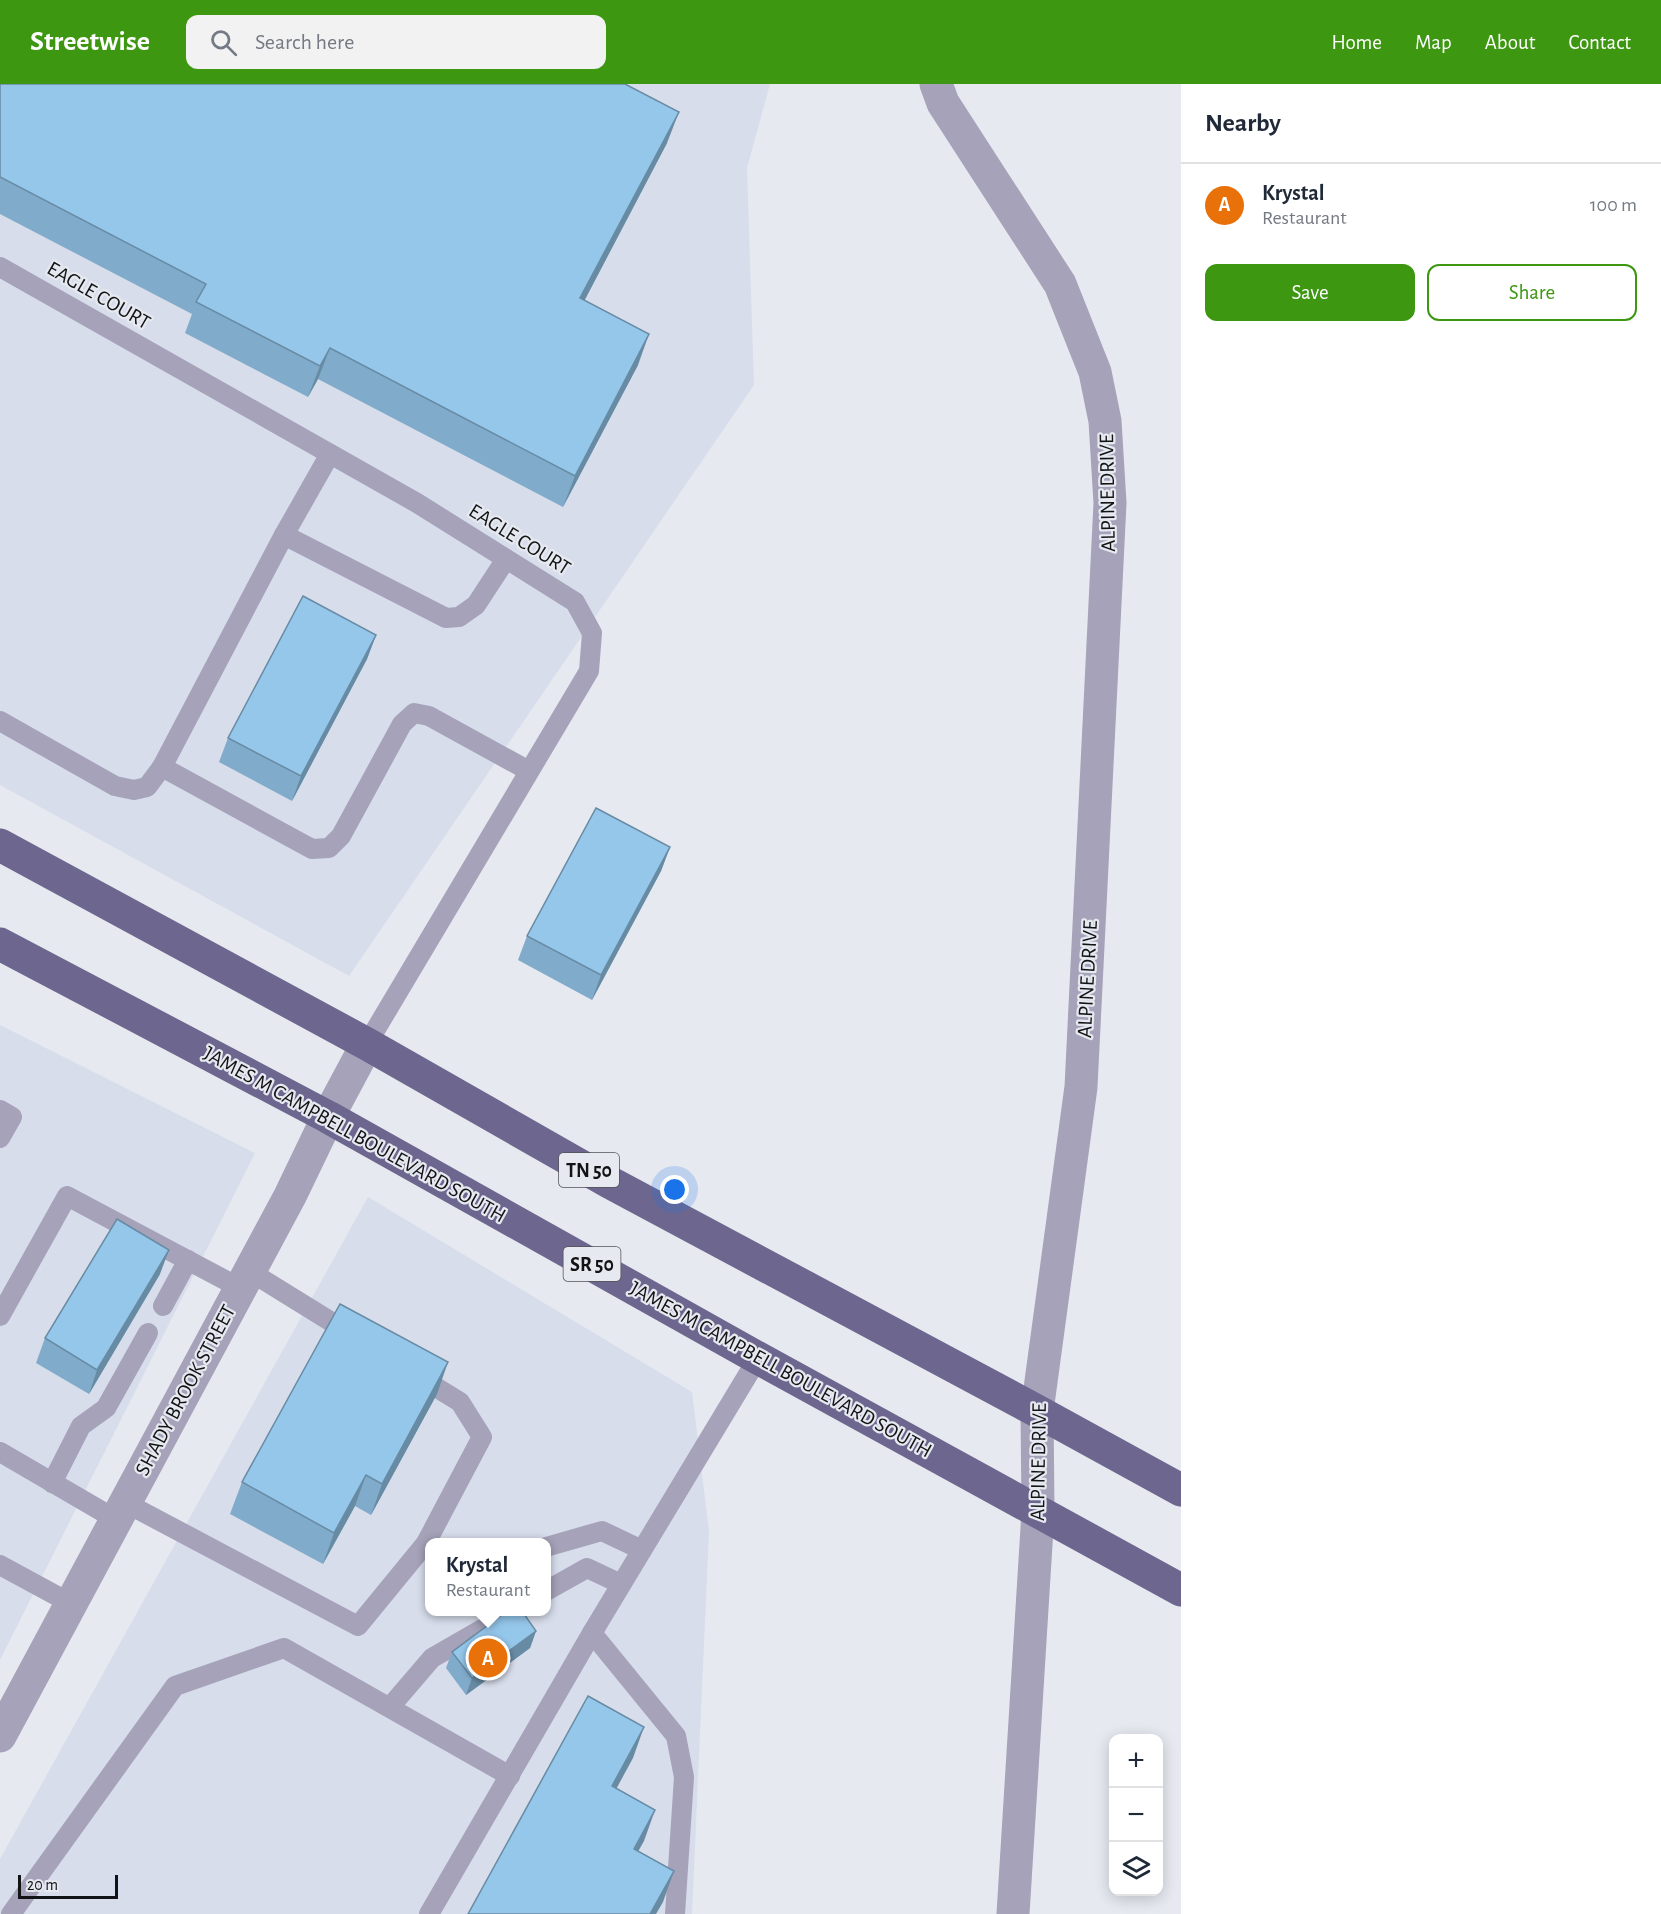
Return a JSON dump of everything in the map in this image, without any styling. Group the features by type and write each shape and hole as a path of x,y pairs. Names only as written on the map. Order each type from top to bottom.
{"main road":[{"name":"TN 50","path":"0,845 367,1044 609,1182 1181,1490"},
{"name":"JAMES M CAMPBELL BOULEVARD SOUTH","path":"0,944 328,1117 758,1358 1181,1590"}],"street":[{"name":"ALPINE DRIVE","path":"936,84 943,103 1060,284 1095,372 1105,420 1110,503 1082,1087 1037,1411 1038,1512 1013,1914"},
{"name":"SHADY BROOK STREET","path":"0,1736 290,1196 328,1117 367,1044"}],"lane":[{"name":"EAGLE COURT","path":"0,267 417,503 575,602 592,633 589,671 367,1044"},
{"path":"0,721 115,786 134,789 147,787 162,767 284,535 330,454"},
{"path":"284,535 446,618 459,617 476,604 506,559"},
{"path":"162,767 312,849 329,848 341,836 402,724 414,713 429,716 529,771"},
{"path":"0,1110 12,1116 0,1138"},
{"path":"0,1316 67,1196 188,1260 245,1279 370,1346"},
{"path":"163,1306 188,1260"},
{"path":"52,1483 81,1426 106,1408 148,1333"},
{"path":"429,1914 592,1633 758,1358"},
{"path":"400,1365 460,1402 482,1437 431,1538"},
{"path":"0,1452 52,1483 120,1511 358,1626 425,1548"},
{"path":"551,1546 602,1531 642,1550"},
{"path":"0,1565 70,1603"},
{"path":"551,1588 587,1568 621,1584"},
{"path":"390,1707 432,1658 503,1616"},
{"path":"592,1633 676,1736 684,1777 675,1914"},
{"path":"0,1909 11,1914 175,1686 284,1648 510,1776"}],"shaded area":[{"path":"0,84 770,84 747,168 754,385 349,976 0,785"},
{"path":"0,1025 255,1153 0,1660"},
{"path":"368,1197 692,1392 709,1531 692,1914 0,1914 0,1859"}],"building":[{"path":"0,84 625,84 679,112 580,298 649,334 575,476 330,348 320,366 196,302 206,284 0,177"},
{"path":"303,596 376,635 301,776 228,738"},
{"path":"596,808 670,847 601,975 527,936"},
{"path":"117,1219 169,1250 97,1370 45,1338"},
{"path":"340,1304 448,1362 382,1484 366,1475 334,1533 242,1482"},
{"path":"500,1616 526,1616 536,1631 472,1678 452,1652"},
{"path":"588,1696 644,1727 612,1786 655,1810 634,1849 674,1871 650,1914 468,1914"}],"place":[{"name":"Krystal","path":"488,1658"}]}
